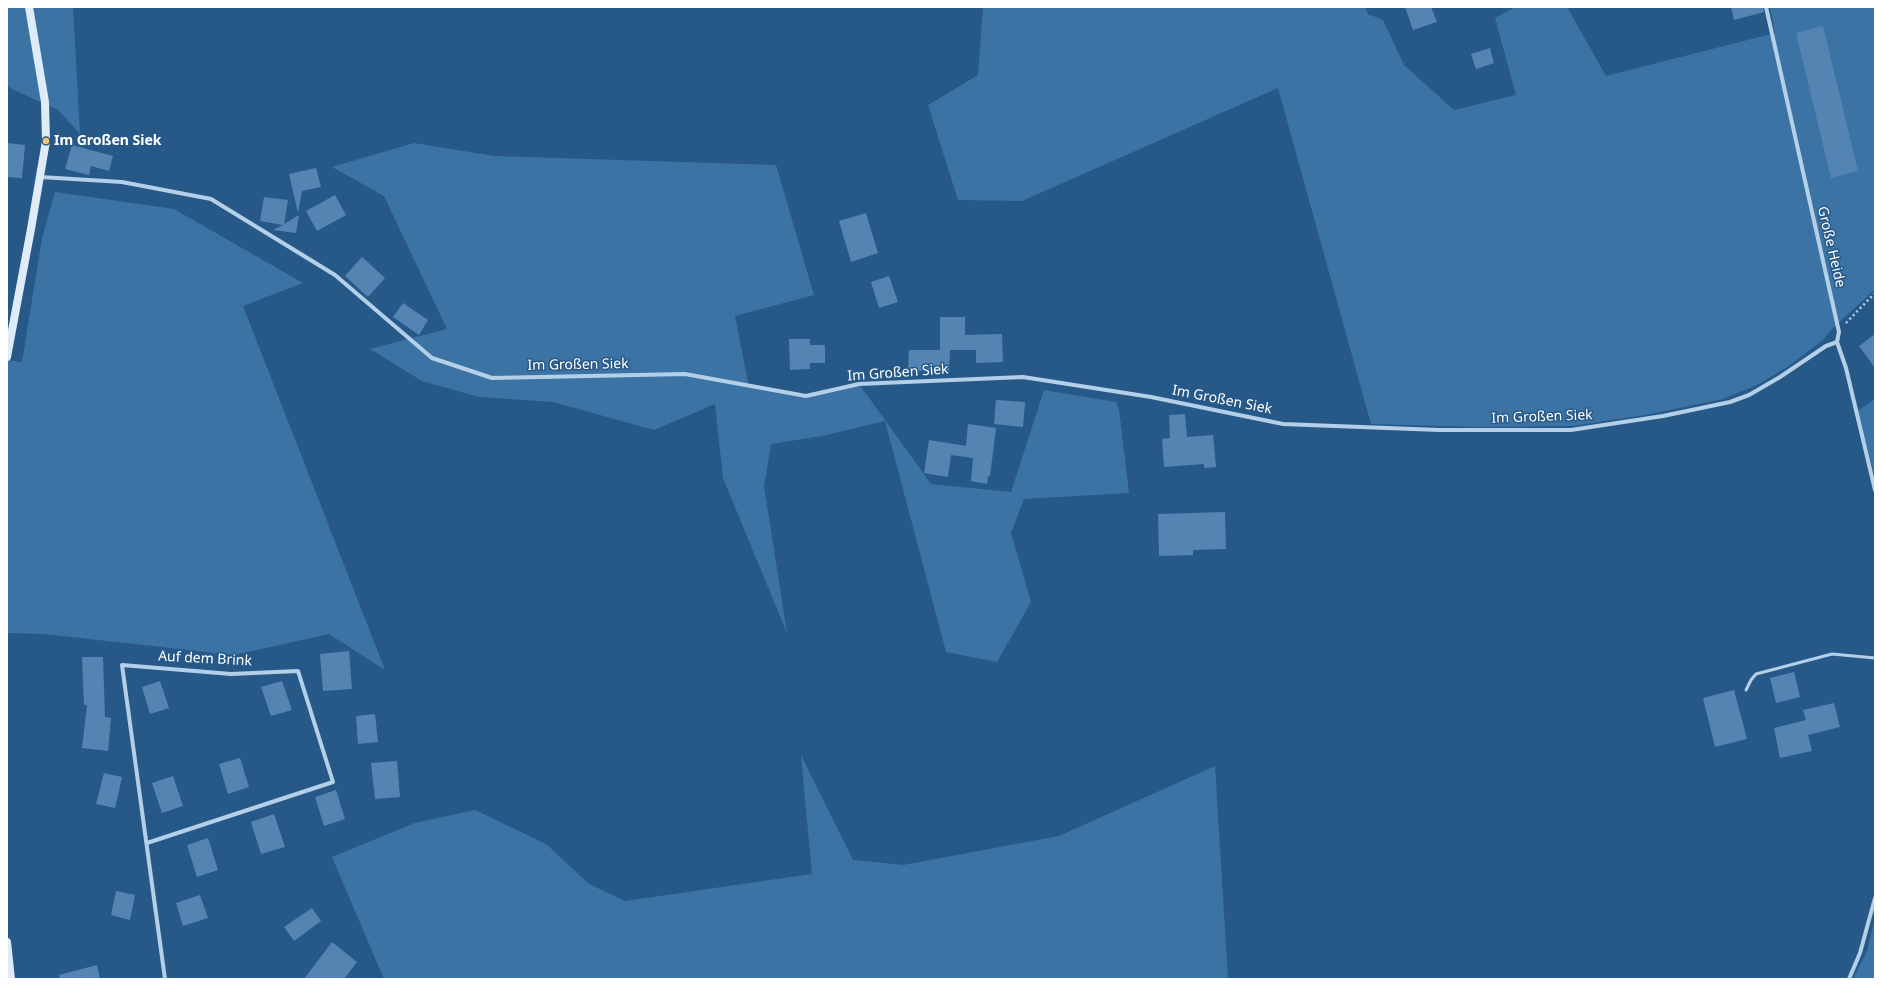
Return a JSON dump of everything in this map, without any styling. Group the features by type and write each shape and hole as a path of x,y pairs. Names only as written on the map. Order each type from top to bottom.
{"main road":[{"path":"7,357 46,141 45,102 29,7"},
{"path":"7,942 11,979"}],"street":[{"name":"Große Heide","path":"1766,7 1838,332 1837,342 1846,368 1875,490"},
{"name":"Im Großen Siek","path":"40,177 122,182 211,199 335,275 432,358 492,378 685,374 806,396 858,384 1023,377 1151,397 1283,424 1439,430 1572,430 1663,416 1730,402 1780,378 1826,346 1837,342"},
{"name":"Auf dem Brink","path":"147,843 333,782 298,671 231,674 122,665 165,979"},
{"path":"1849,979 1860,954 1875,898"}],"lane":[{"path":"1746,690 1756,674 1832,654 1875,658"}],"path":[{"path":"1838,332 1875,293"}],"shaded area":[{"path":"7,7 73,7 80,134 58,110 12,89 7,85"},
{"path":"983,7 1365,7 1368,14 1383,20 1404,65 1454,110 1516,95 1495,18 1516,7 1567,7 1606,76 1775,33 1770,7 1875,7 1875,289 1830,331 1823,340 1786,368 1757,385 1723,399 1645,415 1572,426 1480,427 1371,424 1278,88 1022,201 958,200 928,105 978,75"},
{"path":"414,143 494,156 776,165 814,295 735,316 749,387 806,396 859,384 931,484 1011,492 1044,390 1116,402 1119,409 1129,493 1024,499 1011,533 1031,602 997,662 946,652 885,421 822,436 771,444 764,486 787,633 723,478 715,404 654,430 553,402 479,397 422,381 370,349 447,329 384,196 332,167"},
{"path":"55,192 174,209 303,283 243,306 385,670 329,634 234,655 44,634 7,633 7,360 22,362 42,238"},
{"path":"1875,399 1875,477 1857,411"},
{"path":"801,755 853,860 903,865 1059,836 1215,766 1228,979 384,979 332,857 415,823 475,810 546,844 589,884 625,901 812,874"},
{"path":"1875,919 1875,979 1853,979 1867,951"}],"building":[{"path":"1405,7 1431,7 1437,22 1413,30"},
{"path":"1731,7 1763,7 1764,12 1734,20"},
{"path":"1823,26 1858,171 1831,178 1796,33"},
{"path":"1490,48 1494,63 1476,69 1471,54"},
{"path":"7,143 25,145 22,178 7,177"},
{"path":"72,145 113,156 109,171 91,166 89,175 65,169"},
{"path":"316,168 321,187 302,191 298,213 289,174"},
{"path":"335,195 346,215 317,231 306,211"},
{"path":"264,197 288,200 284,224 299,215 296,233 273,230 283,225 260,221"},
{"path":"866,213 878,253 851,262 839,221"},
{"path":"362,257 385,278 368,297 345,276"},
{"path":"889,276 898,302 879,308 871,282"},
{"path":"403,303 428,320 419,335 393,317"},
{"path":"940,317 965,317 965,335 1002,334 1003,362 976,363 976,350 950,350 949,371 908,371 909,350 940,350"},
{"path":"1875,334 1875,368 1859,346"},
{"path":"789,339 810,339 810,345 825,345 825,363 810,363 810,369 790,370"},
{"path":"996,400 1025,402 1023,427 994,424"},
{"path":"1185,414 1187,437 1213,435 1216,467 1204,468 1204,464 1164,467 1162,439 1170,438 1169,415"},
{"path":"968,424 996,428 990,476 988,476 987,484 971,481 973,458 951,455 948,477 924,473 929,440 966,446"},
{"path":"1225,512 1226,549 1193,550 1193,555 1159,556 1158,514"},
{"path":"349,651 352,689 323,691 320,654"},
{"path":"82,657 103,657 105,717 111,718 108,751 82,748 87,705 84,705"},
{"path":"1794,672 1800,697 1776,703 1770,678"},
{"path":"160,681 169,708 150,714 142,687"},
{"path":"282,681 292,710 271,716 261,687"},
{"path":"1734,690 1747,739 1715,747 1703,698"},
{"path":"1834,703 1840,727 1808,735 1812,751 1780,758 1774,728 1806,720 1803,710"},
{"path":"375,714 378,742 358,744 356,716"},
{"path":"240,758 249,787 228,794 219,764"},
{"path":"397,761 400,797 375,799 371,763"},
{"path":"104,773 122,777 115,808 96,804"},
{"path":"173,776 183,806 162,813 152,783"},
{"path":"336,790 345,819 324,826 315,797"},
{"path":"274,814 285,847 261,854 251,822"},
{"path":"208,838 218,870 197,877 187,845"},
{"path":"116,891 135,895 130,920 111,915"},
{"path":"200,895 208,918 183,926 176,903"},
{"path":"312,908 321,921 294,941 284,927"},
{"path":"332,942 357,962 344,979 304,979"},
{"path":"97,965 100,979 60,979 59,975"}],"place":[{"name":"Im Großen Siek","path":"46,141"}]}
